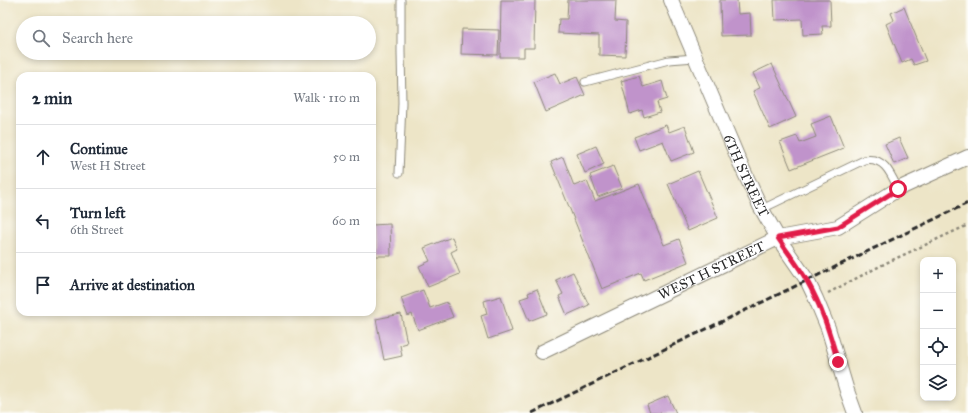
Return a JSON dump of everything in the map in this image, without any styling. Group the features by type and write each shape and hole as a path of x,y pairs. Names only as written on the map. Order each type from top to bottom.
{"street":[{"name":"6TH STREET","path":"671,0 740,163 762,209 778,238 807,280 816,299 828,328 855,413"},
{"name":"WEST H STREET","path":"542,352 778,238 838,227 898,189 968,157"}],"lane":[{"path":"399,173 402,102 401,0"},
{"path":"585,82 669,60 695,58"},
{"path":"762,209 864,160 870,159 875,160 888,169 898,189"}],"path":[{"path":"816,299 886,263 968,225"}],"building":[{"path":"501,0 535,0 534,48 524,48 524,57 500,57"},
{"path":"568,0 616,0 615,21 626,22 625,56 599,55 599,35 558,33 559,19 567,19"},
{"path":"720,0 737,0 738,14 750,13 751,35 721,36"},
{"path":"774,0 830,0 831,26 822,26 823,34 803,35 802,19 775,20"},
{"path":"904,7 926,61 914,65 911,59 902,63 886,24 894,20 891,13"},
{"path":"462,29 499,30 498,55 461,54"},
{"path":"772,64 796,117 770,129 753,91 760,88 753,73"},
{"path":"555,73 560,84 577,77 585,95 546,112 534,82"},
{"path":"639,76 643,87 662,81 667,99 657,102 660,112 644,117 642,110 630,114 621,81"},
{"path":"831,116 844,148 791,169 780,142 797,136 800,143 816,137 811,124"},
{"path":"666,125 669,132 685,126 694,152 671,161 663,141 639,150 634,137"},
{"path":"899,138 908,158 894,164 885,144"},
{"path":"596,146 604,164 585,173 577,154"},
{"path":"563,157 574,186 587,181 595,201 639,184 664,245 679,239 688,262 644,280 641,273 602,289 551,162"},
{"path":"613,166 622,188 598,197 590,175"},
{"path":"698,171 718,218 688,231 668,184"},
{"path":"390,224 391,256 376,256 376,225"},
{"path":"452,237 457,249 451,252 460,274 428,287 419,266 430,261 424,248"},
{"path":"573,272 589,305 567,315 559,296 563,294 556,280"},
{"path":"537,289 547,314 529,321 520,299 529,296 528,293"},
{"path":"423,290 430,308 447,302 453,317 418,330 412,314 408,316 401,298"},
{"path":"501,296 512,331 488,339 481,316 487,314 484,301"},
{"path":"401,314 407,343 400,345 402,356 384,360 376,319"},
{"path":"668,396 676,413 650,413 647,405"}],"railway":[{"path":"532,413 968,203"}],"route":[{"path":"838,362 823,313 807,280 778,238 838,227 898,189"}]}
